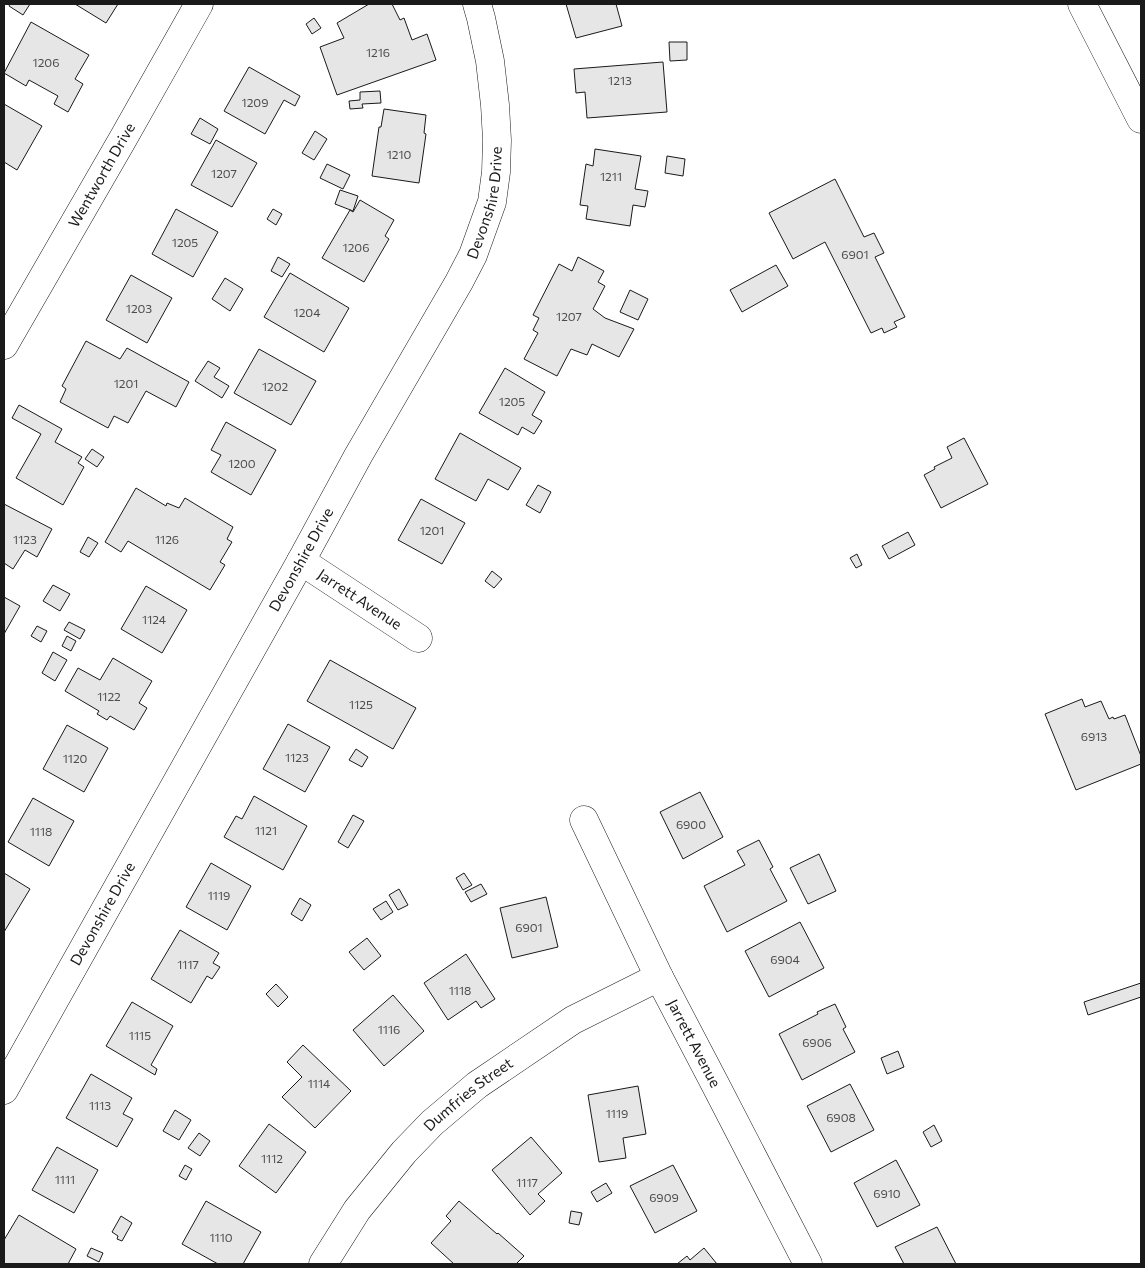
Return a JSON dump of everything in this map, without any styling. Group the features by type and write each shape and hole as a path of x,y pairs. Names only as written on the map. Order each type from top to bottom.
{"street":[{"name":"Wentworth Drive","path":"4,346 199,4"},
{"name":"Devonshire Drive","path":"4,1090 358,456 473,255 492,202 496,172 497,140 490,61 477,4"},
{"path":"1082,4 1141,119"},
{"name":"Jarrett Avenue","path":"301,561 418,638"},
{"name":"Jarrett Avenue","path":"584,820 659,977 808,1264"},
{"name":"Dumfries Street","path":"323,1264 357,1210 404,1152 432,1123 477,1085 573,1020 659,977"}],"building":[{"path":"10,4 30,4 23,15 9,6"},
{"path":"75,4 118,4 106,23"},
{"path":"369,4 392,4 400,20 404,18 412,40 427,34 436,60 337,95 320,47 344,38 337,23"},
{"path":"566,4 616,4 622,26 576,38"},
{"path":"314,18 321,28 312,34 306,24"},
{"path":"31,22 89,55 75,79 83,84 68,112 54,104 58,96 29,80 26,86 4,73"},
{"path":"669,42 687,42 687,60 670,61"},
{"path":"663,62 667,112 587,118 585,92 576,93 574,69"},
{"path":"249,67 300,96 295,106 284,100 265,134 224,111"},
{"path":"380,91 381,103 362,104 363,108 350,109 349,101 360,100 360,92"},
{"path":"4,104 42,126 17,170 4,162"},
{"path":"384,109 426,115 424,133 426,134 419,183 372,176 379,127 381,127"},
{"path":"200,118 218,129 210,144 191,134"},
{"path":"315,131 327,139 314,160 302,153"},
{"path":"216,140 257,163 232,207 191,185"},
{"path":"595,149 641,156 635,189 648,191 645,207 633,205 630,226 586,219 588,206 580,205 586,164 593,166"},
{"path":"667,156 685,159 683,176 665,173"},
{"path":"327,164 350,175 343,189 320,178"},
{"path":"835,179 864,237 874,233 884,253 875,257 905,317 894,322 897,327 884,333 882,328 871,333 825,242 793,259 769,213"},
{"path":"340,190 358,196 353,211 335,204"},
{"path":"360,200 394,220 385,236 389,239 364,282 322,258 350,210 353,212"},
{"path":"176,209 218,232 193,277 152,254"},
{"path":"273,209 282,214 276,225 267,219"},
{"path":"278,257 290,264 282,277 271,271"},
{"path":"578,257 604,271 598,282 605,286 593,309 605,318 634,329 619,357 592,344 587,355 571,349 557,376 524,359 538,333 533,330 539,318 533,315 559,264 572,271"},
{"path":"776,265 788,286 742,312 730,290"},
{"path":"290,273 349,308 324,352 264,317"},
{"path":"131,275 172,298 147,343 106,320"},
{"path":"225,278 243,289 230,311 212,299"},
{"path":"630,290 648,299 638,320 620,312"},
{"path":"86,341 120,359 127,348 189,382 176,407 146,391 128,423 114,416 108,428 60,402 66,389 62,386"},
{"path":"259,349 316,381 291,425 234,393"},
{"path":"208,361 220,368 214,377 229,386 222,398 195,381"},
{"path":"505,368 545,392 532,415 542,421 534,434 522,427 518,435 479,413"},
{"path":"19,405 62,429 55,442 82,457 78,463 84,467 63,505 16,478 41,434 12,418"},
{"path":"226,422 276,450 251,495 211,472 221,455 211,450"},
{"path":"460,433 521,468 508,490 488,479 476,501 435,479"},
{"path":"964,438 988,484 941,508 924,475 935,469 934,467 952,458 947,447"},
{"path":"92,449 104,457 97,467 85,459"},
{"path":"538,485 551,492 540,513 526,505"},
{"path":"136,488 166,506 167,503 179,508 185,498 233,527 227,539 232,542 220,562 225,565 210,590 128,541 121,552 105,542"},
{"path":"421,499 465,523 442,564 398,540"},
{"path":"4,504 52,529 37,557 25,550 13,569 4,563"},
{"path":"908,532 915,545 889,559 882,546"},
{"path":"88,537 98,543 89,557 80,552"},
{"path":"857,554 862,565 856,568 850,558"},
{"path":"492,571 502,579 494,588 485,581"},
{"path":"53,585 70,594 60,611 43,601"},
{"path":"146,586 187,610 162,653 121,629"},
{"path":"4,597 20,606 4,634"},
{"path":"69,622 85,630 80,639 64,630"},
{"path":"37,626 47,631 41,642 31,636"},
{"path":"67,636 76,641 71,651 62,646"},
{"path":"53,652 67,660 55,681 42,673"},
{"path":"113,658 152,681 139,703 147,708 134,730 110,716 107,720 97,714 99,711 65,691 78,668 100,680"},
{"path":"330,660 416,708 393,749 307,701"},
{"path":"1082,699 1085,707 1101,701 1109,719 1125,715 1141,756 1141,764 1076,790 1045,714"},
{"path":"288,724 330,747 305,792 263,769"},
{"path":"67,725 108,748 84,792 43,769"},
{"path":"356,749 368,757 362,767 349,760"},
{"path":"700,792 723,837 683,859 660,812"},
{"path":"254,796 307,826 283,870 224,837 236,816 242,819"},
{"path":"33,798 74,821 49,866 8,842"},
{"path":"353,815 364,821 348,848 338,842"},
{"path":"759,840 773,867 770,869 787,901 727,932 704,886 745,865 737,851"},
{"path":"819,854 836,891 808,904 790,868"},
{"path":"211,863 251,886 227,930 186,907"},
{"path":"4,873 30,889 4,932"},
{"path":"464,873 472,885 463,890 456,878"},
{"path":"481,884 487,894 471,902 465,892"},
{"path":"399,889 408,905 398,910 389,895"},
{"path":"546,897 558,947 512,958 500,908"},
{"path":"300,898 311,905 302,921 291,914"},
{"path":"386,901 393,912 381,920 373,909"},
{"path":"800,922 824,968 769,997 745,951"},
{"path":"180,930 219,953 213,963 220,967 212,979 207,976 191,1003 151,979"},
{"path":"367,938 381,956 364,970 349,952"},
{"path":"466,954 495,999 481,1008 476,1001 448,1020 424,983"},
{"path":"1141,983 1141,997 1088,1015 1084,1002"},
{"path":"276,984 288,997 278,1007 266,994"},
{"path":"393,995 424,1031 384,1066 353,1030"},
{"path":"132,1002 173,1026 151,1065 157,1069 155,1075 106,1046"},
{"path":"835,1004 846,1027 843,1029 855,1052 802,1080 779,1034"},
{"path":"303,1045 351,1091 315,1128 282,1097 302,1077 287,1062"},
{"path":"898,1051 904,1067 887,1074 881,1058"},
{"path":"91,1074 132,1098 123,1114 133,1119 117,1147 66,1118"},
{"path":"850,1084 874,1130 831,1152 807,1106"},
{"path":"638,1086 646,1134 623,1138 626,1158 599,1162 588,1095"},
{"path":"175,1110 191,1120 179,1140 163,1131"},
{"path":"269,1124 306,1152 276,1193 239,1166"},
{"path":"934,1125 942,1141 931,1147 923,1132"},
{"path":"199,1133 210,1141 200,1156 188,1148"},
{"path":"531,1137 562,1173 538,1194 545,1201 530,1215 492,1170"},
{"path":"57,1147 98,1170 74,1213 32,1190"},
{"path":"896,1160 920,1205 877,1227 854,1183"},
{"path":"185,1165 192,1169 186,1180 179,1176"},
{"path":"673,1165 697,1211 655,1233 630,1186"},
{"path":"606,1183 612,1193 597,1202 591,1192"},
{"path":"206,1201 261,1232 243,1264 218,1264 182,1244"},
{"path":"459,1201 524,1256 516,1264 454,1264 431,1243 451,1221 446,1216"},
{"path":"571,1211 582,1213 579,1225 569,1223"},
{"path":"19,1215 76,1249 68,1264 4,1264 4,1240"},
{"path":"121,1216 132,1223 122,1241 117,1239 118,1236 112,1232"},
{"path":"937,1227 956,1264 904,1264 895,1247"},
{"path":"91,1248 103,1253 99,1262 87,1256"},
{"path":"704,1248 717,1264 677,1264 687,1256 690,1260"}]}
